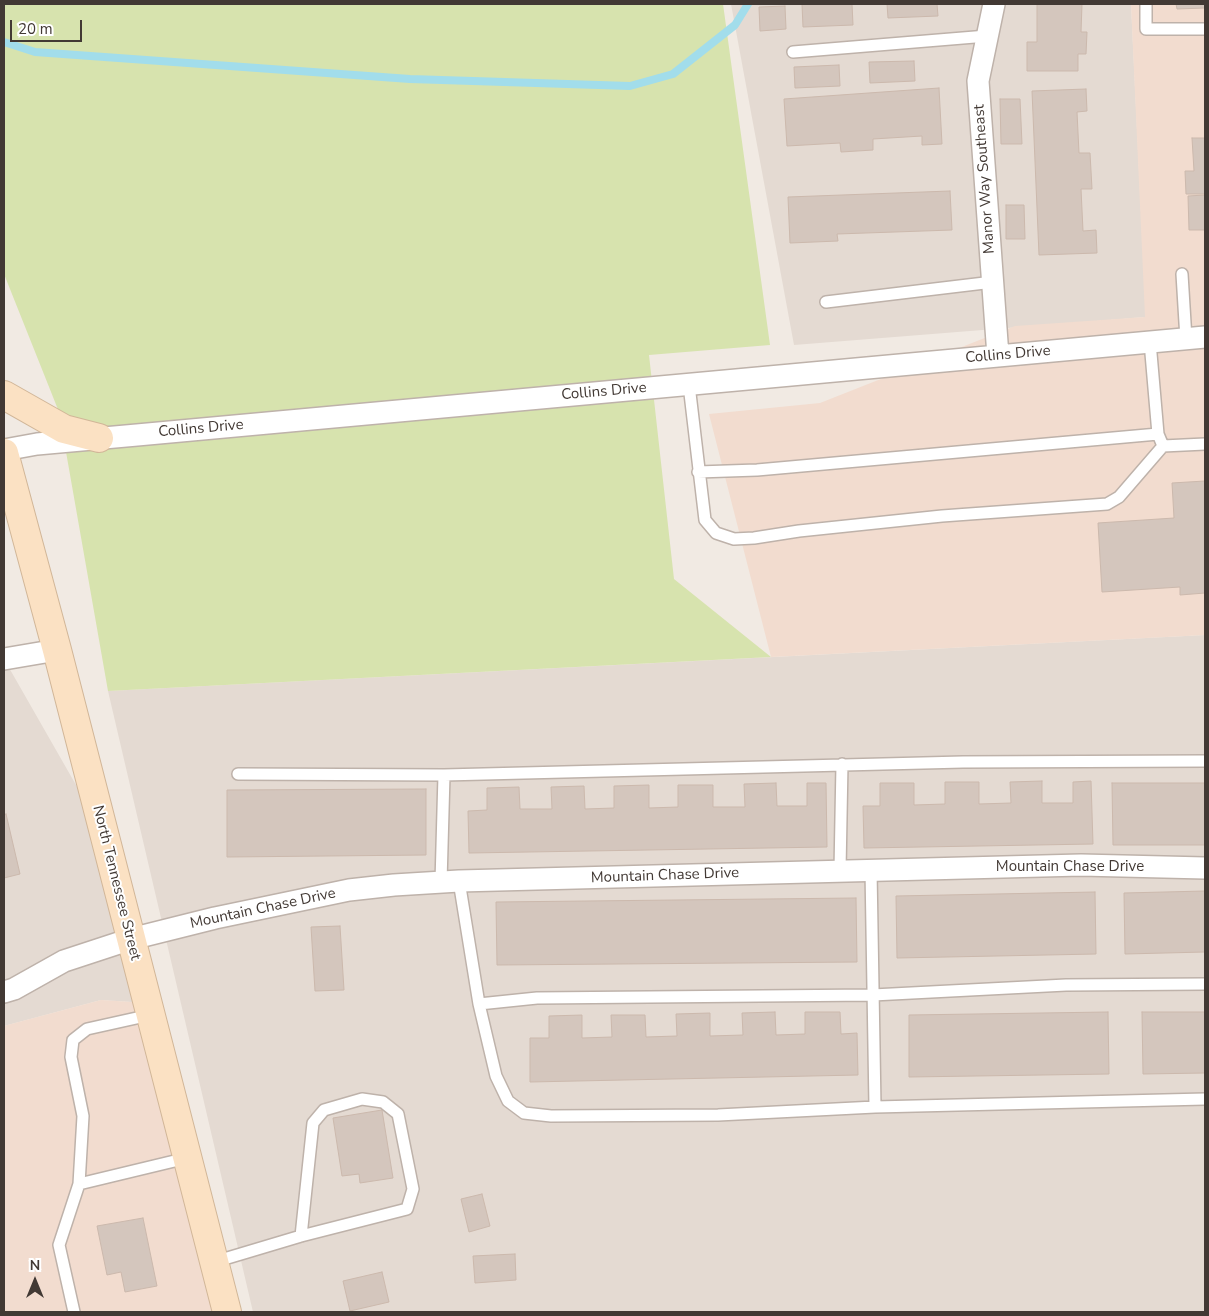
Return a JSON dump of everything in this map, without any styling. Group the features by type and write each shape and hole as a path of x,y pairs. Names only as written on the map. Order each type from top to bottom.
{"main road":[{"path":"4,395 64,430 99,438"},
{"name":"North Tennessee Street","path":"4,452 57,650 227,1312"}],"street":[{"name":"Manor Way Southeast","path":"994,4 978,81 998,356"},
{"name":"Collins Drive","path":"4,452 37,444 99,438 1196,338"},
{"path":"4,659 57,650"},
{"name":"Mountain Chase Drive","path":"4,992 14,989 64,961 131,939 215,918 349,890 450,882 840,870 1081,865 1205,868"}],"lane":[{"path":"1146,4 1146,29 1205,29"},
{"path":"793,52 987,36"},
{"path":"1182,274 1196,338"},
{"path":"826,302 993,282"},
{"path":"1150,342 1158,434 1163,446"},
{"path":"689,385 704,520 716,533 734,539 942,516 1107,504 1119,497 1163,446 1205,444"},
{"path":"698,472 757,470 1158,434"},
{"path":"238,774 444,775 842,764 1205,761"},
{"path":"840,870 842,764"},
{"path":"444,775 450,882 496,1076 508,1101 524,1113 551,1116 718,1115 875,1108 1205,1099"},
{"path":"871,870 875,1108"},
{"path":"479,1004 538,998 873,995 1066,984 1205,984"},
{"path":"74,1312 59,1245 79,1184 83,1116 70,1057 73,1040 87,1029 150,1015"},
{"path":"214,1262 301,1236 407,1209 414,1189 398,1114 383,1102 362,1099 324,1110 313,1123 301,1236"},
{"path":"79,1184 187,1158"}],"shaded area":[{"path":"731,4 1131,4 1146,317 794,345"},
{"path":"1131,4 1205,4 1205,635 771,657 709,414 820,403 1015,326 1145,317"},
{"path":"1205,635 1205,1312 253,1312 108,691"},
{"path":"4,659 104,834 147,1003 101,1000 4,1026"},
{"path":"101,1000 147,1003 220,1312 4,1312 4,1026"}],"green space":[{"path":"4,4 723,4 770,345 649,355 674,579 771,657 108,691 59,412 4,274"}],"building":[{"path":"802,4 852,4 853,25 803,27"},
{"path":"887,4 937,4 938,16 888,18"},
{"path":"1037,4 1082,4 1081,32 1087,32 1086,54 1078,54 1078,71 1027,71 1027,42 1037,42"},
{"path":"1176,4 1205,4 1205,8 1177,9"},
{"path":"785,6 786,29 760,31 759,7"},
{"path":"914,61 915,81 870,83 869,62"},
{"path":"839,65 840,86 795,88 794,67"},
{"path":"939,88 942,144 922,145 922,136 873,139 873,150 841,152 840,143 787,146 784,99"},
{"path":"1086,89 1087,111 1077,112 1079,153 1090,153 1092,189 1081,189 1083,231 1096,230 1097,253 1039,255 1032,91"},
{"path":"1000,99 1020,99 1022,144 1001,144"},
{"path":"1192,138 1205,138 1205,194 1186,194 1185,171 1194,171"},
{"path":"950,191 952,230 837,234 838,241 790,243 788,197"},
{"path":"1205,195 1205,230 1189,230 1188,196"},
{"path":"1006,205 1024,205 1025,239 1006,239"},
{"path":"1205,481 1205,593 1180,595 1180,587 1102,592 1098,523 1174,518 1172,483"},
{"path":"1042,781 1042,803 1073,803 1073,782 1091,781 1093,844 864,848 863,806 880,806 880,783 914,783 914,805 945,804 945,782 979,782 979,804 1011,803 1010,782"},
{"path":"776,783 777,806 807,806 807,783 826,783 827,847 469,853 468,811 487,810 487,788 519,787 520,809 552,809 551,787 584,786 585,809 614,808 614,786 649,785 649,808 678,807 678,785 713,785 713,807 745,807 744,784"},
{"path":"1112,783 1205,783 1205,845 1113,845"},
{"path":"426,789 426,855 227,857 227,790"},
{"path":"6,814 20,874 4,878 4,815"},
{"path":"1205,891 1205,952 1125,954 1124,893"},
{"path":"1095,892 1096,954 897,958 896,896"},
{"path":"856,898 857,962 497,965 496,902"},
{"path":"340,926 344,990 315,991 311,927"},
{"path":"775,1012 776,1035 805,1034 805,1012 840,1012 841,1034 857,1033 858,1075 530,1082 530,1038 549,1038 549,1016 582,1015 582,1038 612,1037 611,1015 645,1015 646,1037 677,1036 676,1014 710,1013 710,1036 743,1035 742,1013"},
{"path":"1108,1012 1109,1074 909,1077 909,1015"},
{"path":"1142,1012 1205,1012 1205,1073 1143,1074"},
{"path":"382,1110 393,1178 360,1183 359,1174 342,1176 333,1118"},
{"path":"482,1194 490,1226 469,1232 461,1199"},
{"path":"143,1218 157,1286 125,1292 121,1272 107,1275 97,1226"},
{"path":"515,1254 516,1280 475,1283 473,1256"},
{"path":"382,1272 389,1302 350,1311 343,1281"}],"waterway":[{"path":"4,42 35,52 410,79 630,86 673,74 735,25 748,4"}]}
